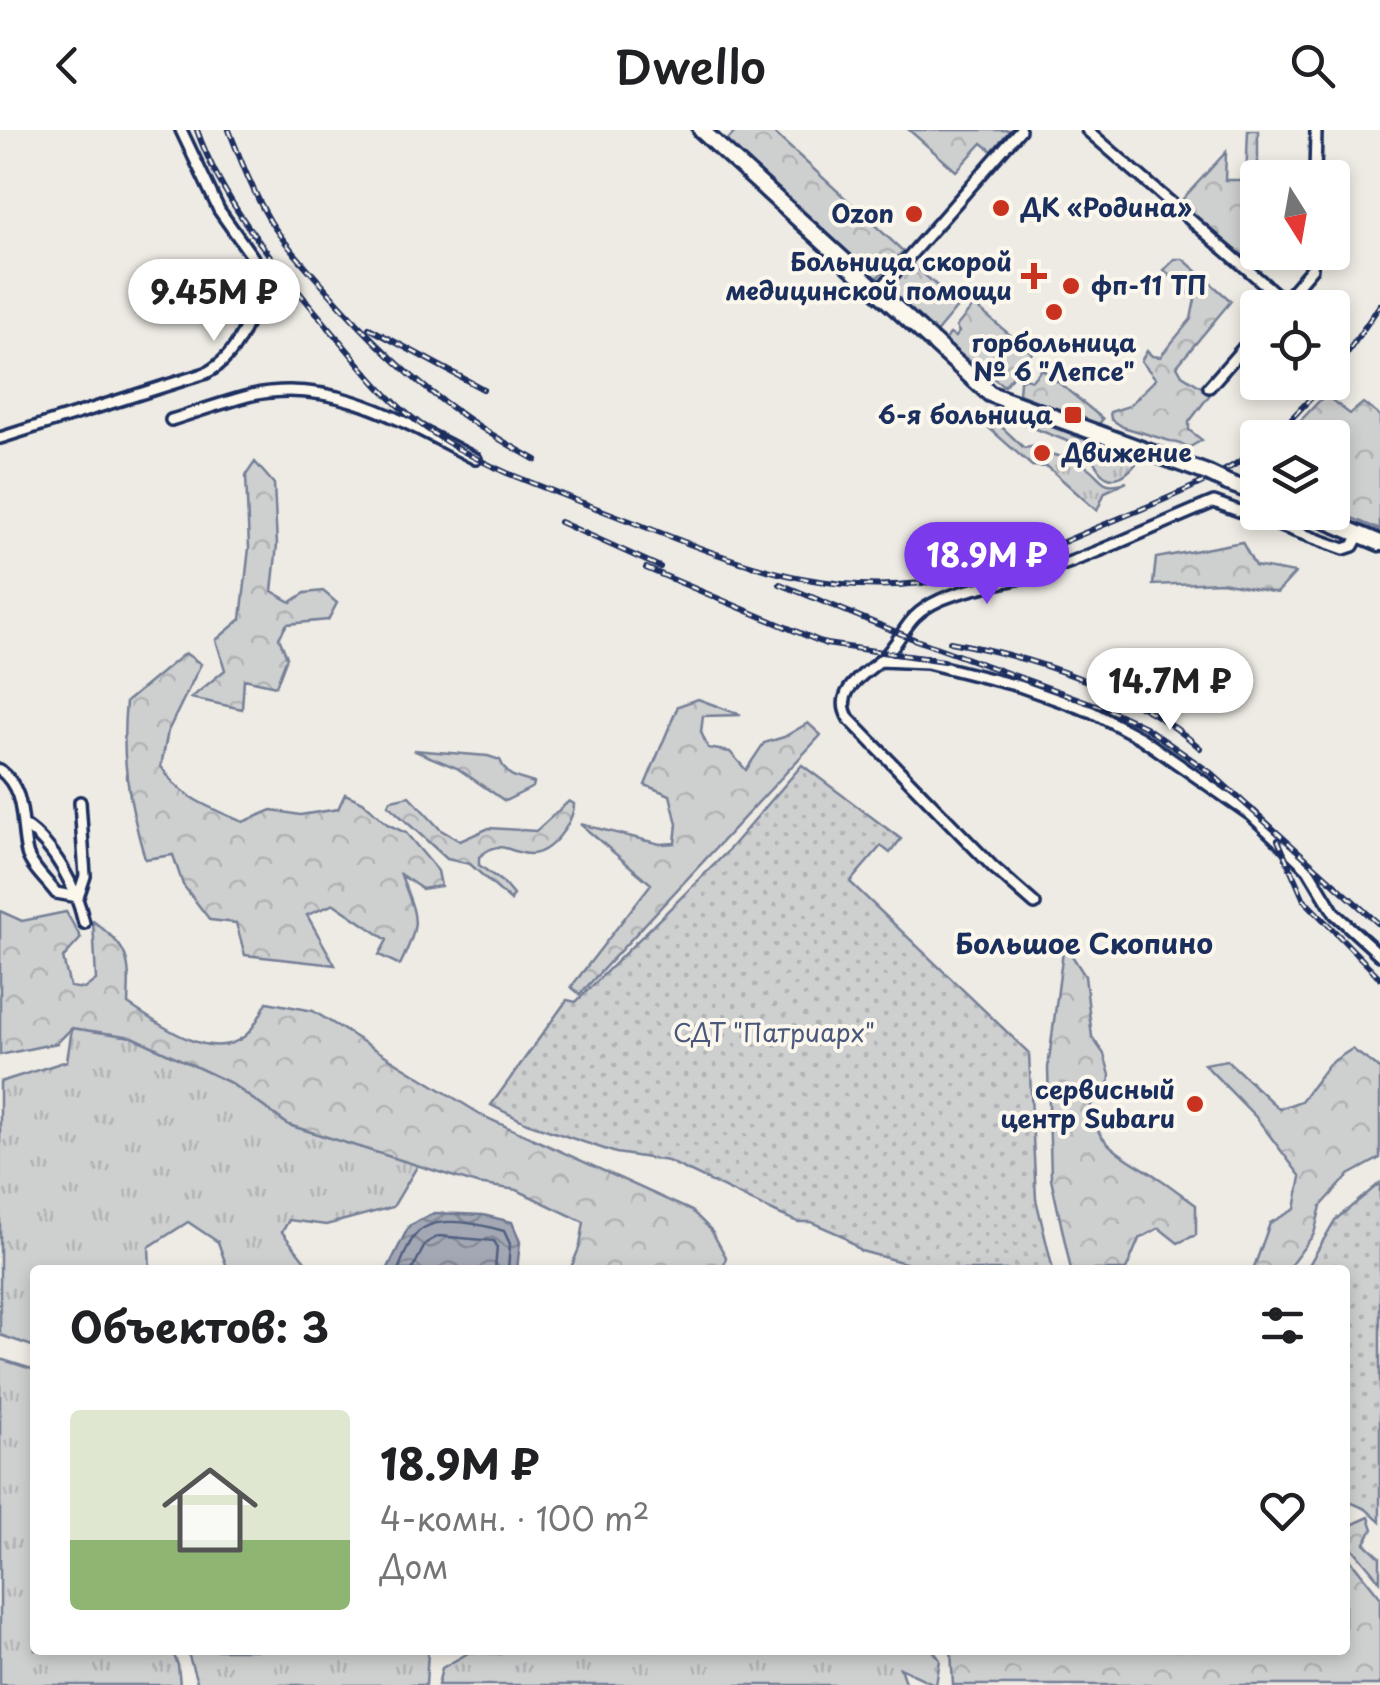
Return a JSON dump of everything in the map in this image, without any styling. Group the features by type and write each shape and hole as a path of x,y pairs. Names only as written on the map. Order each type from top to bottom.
{"main road":[{"path":"701,130 990,394 1240,487"},
{"path":"1350,529 1380,543"}],"street":[{"path":"0,438 206,373 232,352 256,288 258,265 219,210 181,130"},
{"path":"878,292 1020,130"},
{"path":"1087,130 1265,290"},
{"path":"1315,160 1316,130"},
{"path":"1293,290 1310,270"},
{"path":"1209,387 1240,352"},
{"path":"170,420 251,396 315,392 365,404 476,458"},
{"path":"1036,904 993,867 845,712 848,692 865,670 880,661 914,614 942,599 1039,573 1214,502 1344,549 1353,546 1360,533"},
{"path":"880,661 927,663 1018,686 1092,712 1141,738 1199,775 1251,816 1308,870 1335,914 1380,956"},
{"path":"0,770 14,780 28,857 56,892 78,896"},
{"path":"78,896 84,876 80,802"},
{"path":"24,825 40,836 78,896 84,922"}],"green space":[{"path":"737,130 771,130 903,251 872,283 723,145"},
{"path":"909,130 1010,130 992,151 982,143 956,171"},
{"path":"1248,130 1258,130 1258,160 1247,160"},
{"path":"1226,152 1225,180 1240,180 1240,253 1179,203"},
{"path":"1175,259 1183,259 1231,301 1177,366 1182,375 1211,393 1189,422 1189,430 1202,440 1190,447 1123,427 1111,419 1110,412 1129,406 1156,379 1141,361 1147,351 1160,357 1191,319 1195,299 1164,270"},
{"path":"912,264 959,305 934,335 890,296 888,289"},
{"path":"974,305 1032,353 1004,386 944,342 950,334 955,337 959,332 956,327"},
{"path":"1042,369 1103,419 1098,425 1019,394 1020,381 1032,380"},
{"path":"1320,400 1332,400 1350,414 1363,403 1380,416 1380,530 1350,517 1350,420 1301,420"},
{"path":"996,408 1139,460 1123,475 1110,478 1098,469 1090,450 1021,423"},
{"path":"989,415 1024,448 1037,446 1034,456 1047,461 1050,454 1076,461 1106,483 1127,482 1105,492 1097,511 1048,467 1032,466 989,428"},
{"path":"255,462 274,484 277,545 272,591 291,602 305,593 323,591 337,603 328,620 287,624 279,638 287,657 276,686 244,679 242,709 191,698 225,670 216,640 241,619 249,548 246,475"},
{"path":"1242,542 1255,566 1295,573 1277,593 1222,582 1153,585 1156,558"},
{"path":"185,653 201,664 168,731 161,766 176,786 243,822 272,810 300,815 338,809 345,794 406,833 438,871 441,886 422,889 401,875 415,920 400,965 379,955 387,940 334,904 307,915 335,965 245,955 236,923 210,920 183,885 173,855 145,859 128,782 126,702"},
{"path":"698,699 741,715 703,716 701,732 708,748 730,752 746,770 764,743 808,723 821,735 580,994 571,987 651,884 580,824 660,844 675,843 677,824 670,795 645,785 678,706"},
{"path":"413,750 488,756 500,760 514,776 534,783 533,787 505,801 457,768"},
{"name":"СДТ \"Патриарх\"","path":"802,765 901,839 890,853 881,846 850,882 1029,1053 1036,1199 1052,1265 913,1265 861,1251 841,1235 779,1214 668,1161 616,1153 527,1123 491,1105 567,1000 576,1002 725,854"},
{"path":"409,796 441,830 460,841 489,828 536,831 569,801 574,804 566,828 546,849 530,854 499,847 479,857 479,865 513,895 511,901 470,864 447,859 388,805 391,800"},
{"path":"0,911 22,921 66,912 81,938 63,958 70,987 84,989 96,980 93,921 115,940 125,956 128,1004 185,1038 216,1045 231,1043 255,1025 267,1002 313,1011 485,1117 692,1211 711,1230 726,1257 724,1265 572,1265 584,1222 517,1190 477,1184 289,1125 229,1082 133,1037 72,1028 57,1043 0,1055"},
{"path":"1064,943 1085,976 1092,1037 1104,1054 1110,1075 1109,1087 1091,1104 1097,1130 1123,1156 1196,1205 1196,1235 1178,1243 1159,1228 1139,1239 1128,1265 1070,1265 1051,1178 1048,1068"},
{"path":"72,1028 133,1037 229,1082 289,1125 418,1165 393,1207 326,1225 289,1220 282,1232 308,1265 226,1265 218,1242 188,1222 149,1247 150,1265 30,1265 30,1345 0,1335 0,1082 67,1061"},
{"path":"1352,1049 1380,1069 1380,1158 1349,1175 1321,1206 1314,1234 1291,1265 1255,1265 1270,1223 1295,1209 1301,1177 1255,1116 1204,1064 1227,1060 1279,1109 1301,1101 1329,1064"},
{"path":"1380,1183 1380,1522 1366,1509 1350,1502 1350,1265 1309,1265 1335,1220"},
{"path":"0,1359 30,1368 30,1655 174,1655 180,1685 0,1685"},
{"path":"1369,1517 1373,1529 1365,1543 1380,1557 1380,1581 1350,1545 1350,1526"},
{"path":"1350,1559 1380,1597 1380,1685 953,1685 951,1655 1350,1655"},
{"path":"189,1655 428,1655 426,1685 198,1685"},
{"path":"465,1655 936,1655 940,1660 936,1685 900,1668 906,1685 438,1685 442,1668"}],"water":[{"path":"434,1213 483,1215 512,1222 520,1242 518,1265 390,1265 409,1226"}],"railway":[{"path":"197,130 222,185 272,259 371,378 419,423 462,451 507,473 727,558 841,584 880,586 965,576 1034,554 1162,501 1240,461"},
{"path":"229,130 270,221 348,314 396,363 446,404 536,460"},
{"path":"1350,349 1380,305"},
{"path":"369,328 483,389"},
{"path":"1290,420 1309,400"},
{"path":"560,522 660,567"},
{"path":"646,568 826,644 944,661"},
{"path":"780,584 1145,727 1211,773 1380,925"},
{"path":"950,642 1015,657 1082,679 1146,710 1200,748"},
{"path":"1141,693 1185,709"},
{"path":"1278,840 1304,900 1380,978"}],"place":[{"name":"ДК «Родина»","path":"1001,208"},
{"name":"Ozon","path":"914,214"},
{"name":"Больница скорой медицинской помощи","path":"1034,276"},
{"name":"фп-11 ТП","path":"1071,286"},
{"name":"горбольница № 6 \"Лепсе\"","path":"1054,312"},
{"name":"6-я больница","path":"1073,415"},
{"name":"Движение","path":"1042,453"},
{"name":"сервисный центр Subaru","path":"1195,1104"}],"district":[{"name":"Большое Скопино","path":"1084,944"}]}
